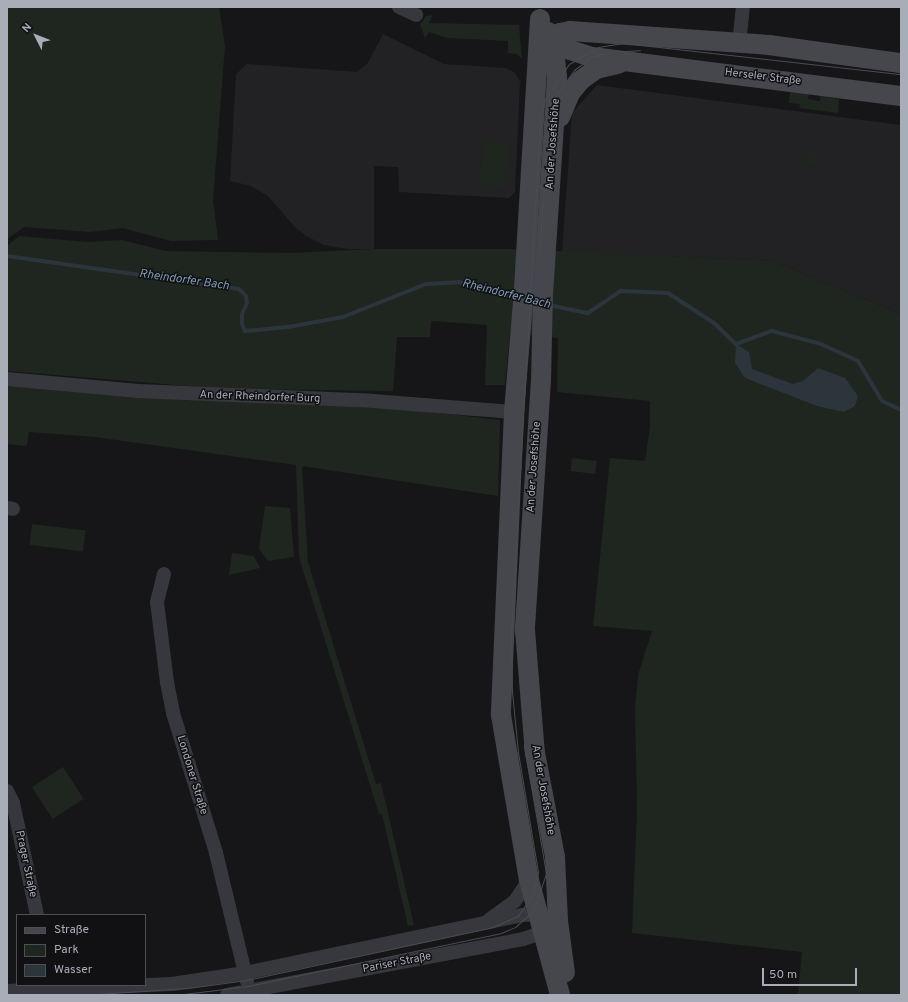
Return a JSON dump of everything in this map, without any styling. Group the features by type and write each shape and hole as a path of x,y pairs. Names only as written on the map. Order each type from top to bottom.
{"street":[{"path":"399,7 416,15"},
{"path":"739,44 743,7"},
{"path":"538,13 681,39"},
{"path":"538,13 552,38 570,31 769,45 901,63"},
{"name":"An der Josefshöhe","path":"538,13 533,301 541,380 525,630 535,753 556,857 547,922 560,995"},
{"name":"An der Josefshöhe","path":"537,59 545,44 552,38"},
{"name":"An der Josefshöhe","path":"552,38 557,78 554,134 533,301 514,412 502,715 529,880 547,922 567,995"},
{"name":"Herseler Straße","path":"552,38 582,55 625,62 787,80 901,96"},
{"name":"Herseler Straße","path":"554,134 570,93 581,80 596,69 625,62"},
{"name":"An der Rheindorfer Burg","path":"7,379 146,391 373,401 514,412"},
{"name":"Londoner Straße","path":"164,574 156,602 167,682 175,718 216,854 245,973"},
{"name":"Prager Straße","path":"7,791 13,804 37,914"},
{"name":"Pariser Straße","path":"486,923 515,901 529,880"},
{"name":"Pariser Straße","path":"146,985 172,984 245,973 486,923 547,922"},
{"name":"Pariser Straße","path":"227,995 250,994 523,939 547,922"},
{"path":"245,973 250,994"},
{"name":"Pariser Straße","path":"7,991 53,987 93,986"}],"shaded area":[{"path":"383,34 444,64 506,68 514,72 520,81 515,192 509,198 399,192 398,167 374,166 374,249 348,249 324,245 306,236 294,226 268,196 251,186 230,181 236,74 247,64 357,72 368,63"},
{"path":"597,85 901,125 901,314 773,261 562,252 572,113"}],"green space":[{"path":"7,7 219,7 225,47 213,200 218,240 171,241 123,228 90,232 24,227 7,239"},
{"path":"433,15 429,23 519,25 522,59 517,54 508,53 508,41 448,38 429,32 425,38 420,24 426,16"},
{"path":"790,92 809,94 808,99 820,101 820,96 839,99 838,113 799,108 800,104 789,103"},
{"path":"484,141 510,144 504,188 479,185"},
{"path":"807,149 818,150 817,166 806,165"},
{"path":"19,236 88,242 122,240 166,251 290,253 374,249 512,249 773,261 901,314 901,995 798,994 802,952 632,933 637,809 635,709 638,675 652,631 593,626 610,458 645,461 650,427 650,401 557,392 558,338 510,333 505,385 485,385 487,325 431,321 430,337 397,337 393,391 224,389 7,371 7,246"},
{"path":"7,386 99,394 387,407 500,420 498,496 302,466 308,562 376,784 381,783 414,925 408,926 382,814 379,814 299,557 296,465 95,437 29,432 27,446 7,444"},
{"path":"572,458 597,461 595,474 570,471"},
{"path":"265,506 290,508 294,557 268,561 259,549"},
{"path":"32,524 86,531 83,551 29,545"},
{"path":"232,553 254,556 260,568 229,575"},
{"path":"63,767 84,799 53,819 32,787"}],"water":[{"path":"736,344 749,352 752,369 793,384 803,381 818,368 845,378 858,396 855,406 844,412 817,406 745,378 735,363"}],"waterway":[{"name":"Rheindorfer Bach","path":"7,256 239,289 246,296 247,303 242,314 242,324 245,331 288,327 343,317 426,284 459,282 517,299"},
{"name":"Rheindorfer Bach","path":"549,305 588,313 621,291 668,293 714,323 736,344 772,331 821,344 858,361 882,401 901,410"}],"tram line":[{"path":"81,995 188,988 246,980 493,927 518,916 533,894 538,872 518,752 512,692 511,633 540,119 545,99 569,64 598,47 623,43 901,74"},
{"path":"539,256 550,104 574,70 592,57 607,52 640,50"},
{"path":"176,995 248,986 501,933 515,927 530,914 536,904 546,873 524,745"}]}
